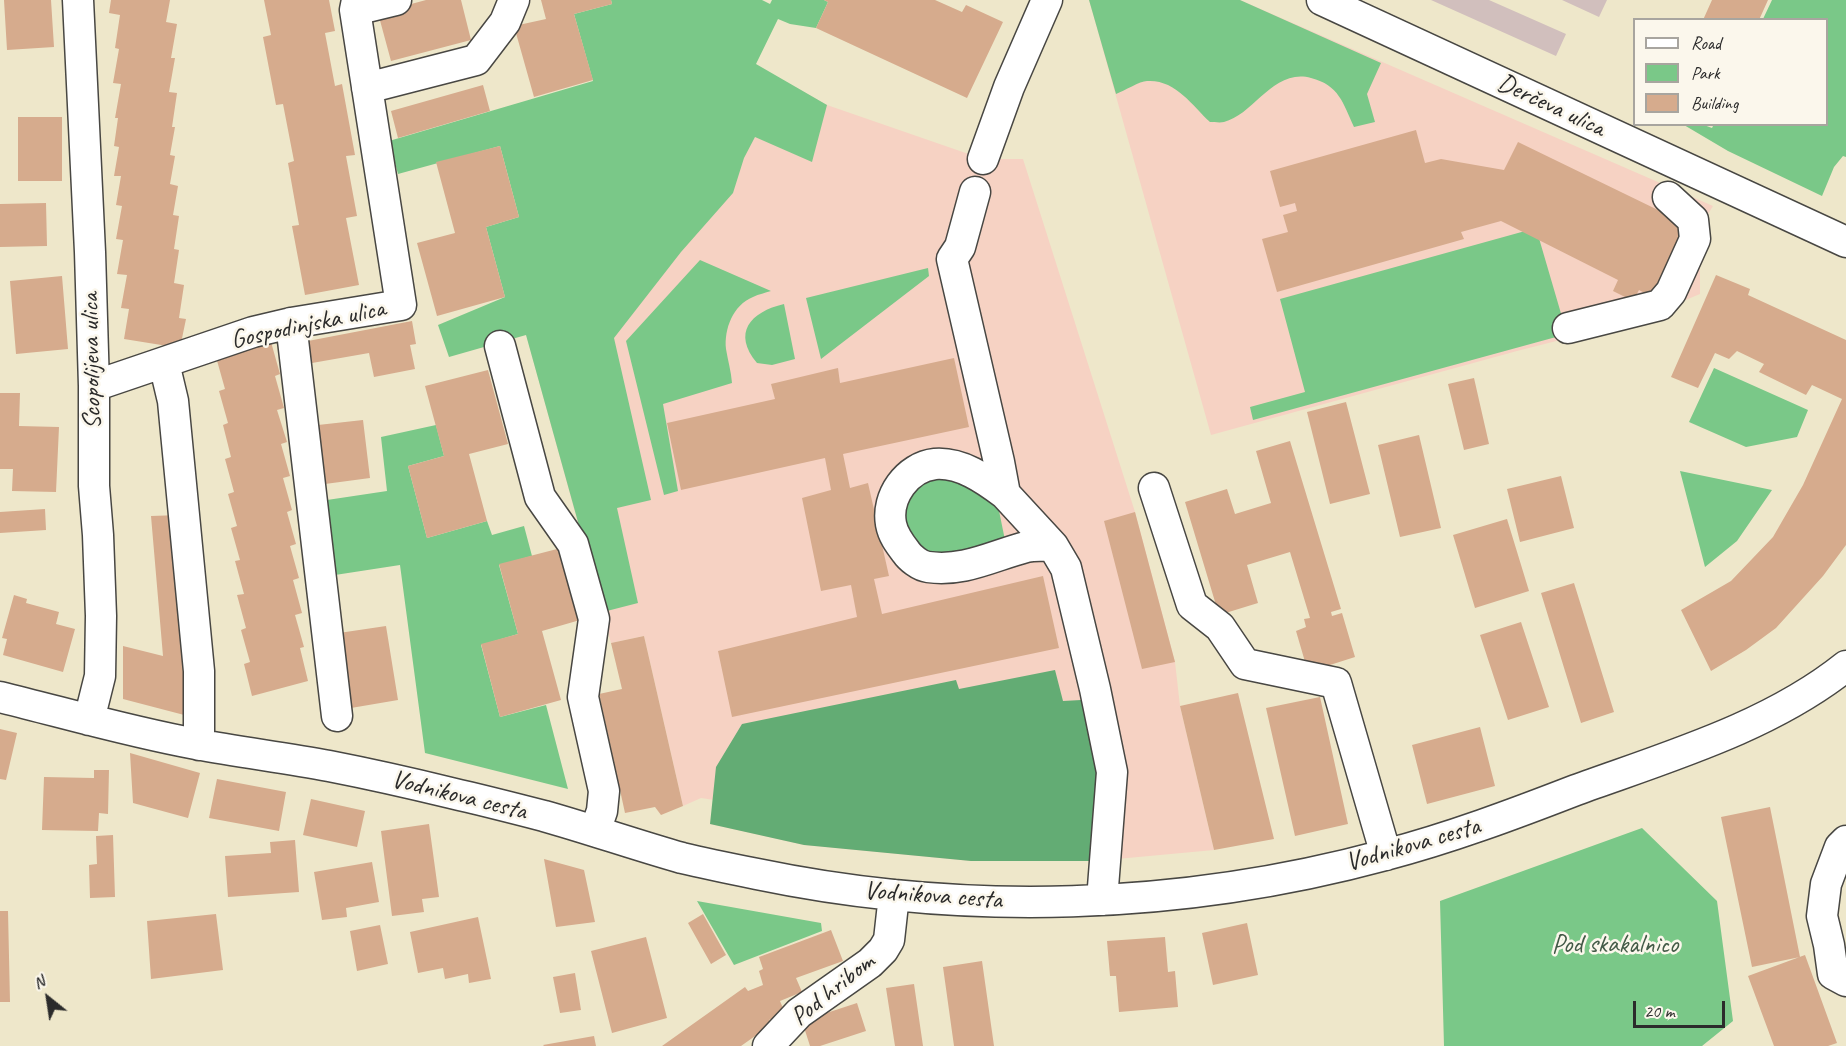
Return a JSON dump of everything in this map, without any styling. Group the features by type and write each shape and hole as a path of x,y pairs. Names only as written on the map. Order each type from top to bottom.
{"street":[{"name":"Scopolijeva ulica","path":"78,0 94,386 94,486 98,535 101,653 100,676 89,720"},
{"path":"356,5 396,0"},
{"path":"367,88 476,60 505,22 514,0"},
{"path":"983,159 1009,87 1047,0"},
{"name":"Derčeva ulica","path":"1322,0 1846,242"},
{"name":"Gospodinjska ulica","path":"94,386 253,332 291,323 400,305 356,5"},
{"path":"975,192 960,247 951,259 1005,494"},
{"path":"1568,328 1660,305 1671,292 1695,239 1694,220 1668,197"},
{"path":"291,323 337,716"},
{"path":"500,346 540,497 573,544 594,619 583,697 604,791 603,811 595,831"},
{"path":"164,363 173,401 198,659 199,745"},
{"path":"1053,546 1028,546 962,568 926,567 909,556 896,540 890,523 891,505 897,488 911,474 933,464 953,465 982,477 1005,494 1053,546 1065,568 1095,690 1112,772 1102,900"},
{"path":"1154,488 1192,605 1220,627 1245,664 1336,683 1386,855"},
{"name":"Vodnikova cesta","path":"0,698 199,745 391,779 542,815 685,859 760,875 894,895 1009,902 1102,900 1166,895 1244,885 1386,855 1492,822 1715,738 1795,700 1846,666"},
{"path":"1846,841 1840,847 1826,884 1822,916 1830,945 1833,974 1846,981"},
{"name":"Pod hribom","path":"768,1046 799,1013 870,963 883,950 889,940 894,895"}],"shaded area":[{"path":"643,0 827,105 983,159 1023,159 1135,512 1175,662 1180,706 1214,850 1106,860 971,861 804,845 710,824 714,800 701,798 683,806 644,636 611,643 524,327"},
{"path":"1089,0 1240,0 1713,206 1700,227 1700,294 1635,321 1211,435"},
{"path":"1431,0 1489,0 1566,34 1556,56"},
{"path":"1562,0 1607,0 1599,17"}],"green space":[{"path":"611,0 762,0 770,4 772,0 824,0 828,2 816,28 790,24 778,19 756,64 827,105 812,162 755,137 744,158 733,193 681,252 614,338 651,500 617,508 638,603 603,612 526,335 449,357 438,325 505,297 486,227 519,217 500,146 398,174 389,141 593,81 574,14 612,4"},
{"path":"1089,0 1240,0 1381,63 1367,94 1375,122 1354,127 1334,90 1311,78 1298,77 1286,80 1264,94 1235,118 1222,122 1210,122 1182,94 1157,81 1144,81 1116,94"},
{"path":"1772,0 1846,0 1846,157 1843,156 1834,167 1822,196 1728,151 1686,126 1712,128 1713,126 1828,126 1828,18 1763,18"},
{"path":"1536,228 1567,334 1253,420 1250,407 1305,392 1280,299"},
{"path":"700,260 771,291 746,301 731,318 726,349 732,383 663,404 678,491 664,495 626,341"},
{"path":"928,268 929,276 821,359 806,298"},
{"path":"784,304 795,359 772,365 757,363 746,342 748,325 762,312"},
{"path":"1714,368 1808,410 1797,437 1746,447 1689,422"},
{"path":"436,425 444,456 408,466 427,538 487,521 492,535 524,526 532,556 499,565 518,634 481,645 500,717 546,705 568,789 425,753 400,565 335,575 327,500 387,491 381,437"},
{"path":"1680,471 1772,490 1737,541 1705,567"},
{"path":"943,473 997,501 1006,545 935,558 918,547 904,523 905,502 914,485"},
{"path":"1055,670 1063,701 1081,700 1101,775 1093,861 971,861 804,845 710,824 716,767 742,724 956,680 959,689"},
{"name":"Pod skakalnico","path":"1642,828 1717,901 1733,1021 1702,1046 1444,1046 1440,901"},
{"path":"697,901 821,923 822,931 734,965"}],"building":[{"path":"4,0 51,0 54,47 7,50"},
{"path":"111,0 170,0 166,22 177,24 171,58 175,58 169,92 177,93 172,127 175,127 170,155 175,156 170,184 178,186 173,215 179,216 174,249 179,250 174,283 184,285 179,318 186,319 180,348 124,339 129,309 121,308 127,275 117,274 123,240 116,239 122,206 116,205 121,176 114,176 119,147 114,146 118,118 115,118 121,84 113,83 119,49 115,48 120,15 109,13"},
{"path":"264,0 329,0 335,31 325,33 335,86 342,84 355,155 346,156 357,216 346,218 359,285 305,295 292,226 299,225 288,163 294,161 283,104 276,105 263,37 271,35"},
{"path":"426,0 461,0 471,40 391,61 378,13"},
{"path":"541,0 611,0 612,4 574,14 593,80 534,97 514,26 546,19"},
{"path":"824,0 935,0 962,12 966,5 1003,22 967,98 816,28 828,2"},
{"path":"1712,0 1768,0 1760,18 1704,18"},
{"path":"483,85 490,111 398,138 391,111"},
{"path":"18,117 62,117 62,181 18,181"},
{"path":"1416,130 1425,163 1441,159 1504,170 1518,142 1693,227 1658,300 1639,290 1633,301 1613,291 1618,280 1501,221 1461,232 1464,239 1277,292 1262,239 1288,232 1283,215 1297,211 1295,203 1280,207 1270,171"},
{"path":"500,146 519,217 486,227 505,297 437,316 417,243 455,233 436,162"},
{"path":"46,203 47,246 0,247 0,204"},
{"path":"1716,275 1750,289 1748,295 1846,340 1846,545 1823,576 1776,628 1711,671 1681,610 1731,581 1773,537 1803,485 1842,399 1812,385 1806,395 1759,372 1764,364 1737,351 1729,359 1715,353 1698,388 1671,377"},
{"path":"62,276 68,349 16,354 10,281"},
{"path":"412,321 416,344 410,345 415,369 374,377 369,353 312,363 308,341"},
{"path":"271,342 280,374 275,376 284,408 277,410 287,442 281,444 290,476 283,478 292,510 287,512 296,544 290,546 299,578 293,580 302,613 295,615 304,647 300,648 308,681 252,696 244,664 250,662 241,630 246,628 237,595 244,594 235,561 240,560 231,528 237,526 228,494 234,492 225,459 231,457 223,425 228,423 219,391 225,389 216,357"},
{"path":"954,358 969,427 843,454 850,488 868,483 889,576 874,579 882,614 1043,576 1059,648 732,717 718,651 857,617 851,585 821,591 802,498 831,490 825,458 681,490 667,423 775,399 771,384 838,368 840,383"},
{"path":"488,370 508,444 469,454 487,521 427,538 408,466 444,456 425,386"},
{"path":"1474,378 1489,444 1464,450 1448,384"},
{"path":"0,393 20,393 19,426 59,427 56,492 12,491 13,469 0,469"},
{"path":"1346,402 1370,494 1330,504 1307,412"},
{"path":"363,420 370,478 325,484 318,425"},
{"path":"1419,435 1441,528 1400,537 1378,445"},
{"path":"1290,441 1341,609 1331,612 1332,616 1342,613 1355,657 1308,672 1296,631 1306,627 1304,619 1310,618 1290,552 1247,565 1258,603 1219,615 1185,502 1227,489 1235,514 1271,503 1256,451"},
{"path":"1561,476 1574,528 1520,542 1507,489"},
{"path":"45,509 46,530 0,533 0,512"},
{"path":"1135,512 1175,662 1142,669 1104,521"},
{"path":"180,515 188,716 123,699 123,646 163,656 151,516"},
{"path":"1507,519 1529,591 1475,608 1453,535"},
{"path":"561,548 580,620 542,631 561,700 500,717 481,644 518,634 499,564"},
{"path":"1574,583 1614,712 1581,723 1541,593"},
{"path":"14,595 27,599 26,603 59,612 56,624 75,629 63,672 3,655 7,639 2,638"},
{"path":"1521,622 1549,707 1508,720 1480,635"},
{"path":"386,626 398,700 351,708 339,633"},
{"path":"644,636 683,806 661,815 655,807 625,813 599,694 622,689 611,643"},
{"path":"1238,693 1274,839 1214,850 1180,706"},
{"path":"1320,697 1348,824 1295,836 1266,708"},
{"path":"1480,727 1495,786 1427,804 1412,745"},
{"path":"0,729 17,733 6,780 0,779"},
{"path":"130,753 200,773 188,818 133,803"},
{"path":"94,770 109,770 108,814 99,813 98,831 42,830 44,777 94,778"},
{"path":"217,779 286,792 279,831 209,818"},
{"path":"311,799 365,811 357,847 303,835"},
{"path":"1770,807 1800,957 1752,967 1721,817"},
{"path":"429,824 439,897 422,899 424,912 392,916 381,831"},
{"path":"113,835 115,897 90,898 89,865 97,864 96,836"},
{"path":"295,840 299,892 228,897 225,856 271,853 270,842"},
{"path":"544,859 584,870 595,922 556,927"},
{"path":"372,862 379,902 346,908 347,917 322,920 314,872"},
{"path":"0,911 8,911 10,1002 0,1002"},
{"path":"216,914 223,970 151,979 147,921"},
{"path":"703,914 726,955 711,964 688,923"},
{"path":"478,917 491,979 469,983 468,974 445,979 443,968 418,973 410,932"},
{"path":"1247,923 1258,975 1213,985 1202,933"},
{"path":"380,925 388,964 357,971 350,931"},
{"path":"831,930 843,961 796,978 802,992 780,1001 785,1013 769,1020 772,1024 741,1046 662,1046 745,987 748,991 763,985 759,971 763,969 759,957"},
{"path":"646,937 667,1018 612,1033 591,951"},
{"path":"1165,937 1168,972 1175,971 1178,1007 1119,1012 1116,976 1110,976 1107,941"},
{"path":"1805,955 1837,1043 1828,1046 1774,1046 1748,976"},
{"path":"982,961 994,1046 954,1046 943,967"},
{"path":"575,973 581,1010 560,1013 553,977"},
{"path":"914,984 923,1046 895,1046 886,988"},
{"path":"857,1003 866,1031 820,1046 810,1046 802,1021"},
{"path":"594,1036 596,1046 543,1045"}]}
